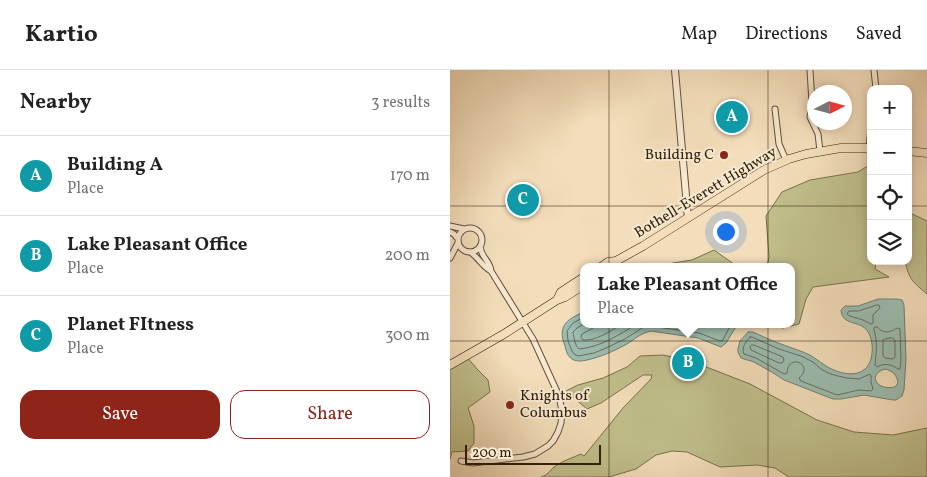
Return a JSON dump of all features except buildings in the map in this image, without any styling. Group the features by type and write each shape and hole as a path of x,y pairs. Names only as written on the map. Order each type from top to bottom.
{"main road":[{"name":"Bothell-Everett Highway","path":"616,263 764,170 786,160 820,151 841,148 867,148"},
{"path":"912,151 927,153"},
{"path":"557,300 561,292 580,280"},
{"path":"452,364 580,288"}],"street":[{"path":"675,70 688,218"},
{"path":"810,70 812,103 810,117 818,134 820,151"},
{"path":"874,70 876,85"},
{"path":"774,109 778,144 786,160"},
{"path":"450,226 464,229 472,228 479,232 482,239 480,252 490,265 491,271 533,339 559,396 562,411 558,432 548,446 540,451 528,456 473,463 461,461"},
{"path":"450,258 459,235 464,229"},
{"path":"450,232 454,234 460,246 476,256 485,268 491,271"},
{"path":"450,258 457,254 474,251 480,246"}],"shaded area":[{"path":"867,166 867,265 876,265 875,269 889,277 813,287 806,299 799,324 795,325 795,263 768,263 766,216 782,192 810,180 858,172"},
{"path":"912,214 927,221 927,294 912,280 906,265 912,265"},
{"path":"714,250 732,263 673,263 692,260"},
{"path":"663,355 691,361 750,384 817,420 854,432 893,435 927,428 927,477 789,477 775,468 757,465 720,467 687,452 672,451 656,455 636,469 609,477 541,477 564,461 581,454 584,456 623,408 651,379 652,375 643,375 601,403 587,409 566,391 627,367 640,356"},
{"path":"466,356 488,380 490,392 468,408 474,426 474,443 468,451 452,452 450,459 450,365"}],"water":[{"path":"878,299 902,300 904,305 906,359 904,390 902,396 896,400 864,395 833,399 784,380 754,362 741,358 738,352 740,341 748,332 753,332 806,353 837,371 850,374 862,371 871,359 872,346 870,336 863,327 845,319 842,316 841,310 845,306 858,306","holes":["885,369 892,372 897,378 898,383 895,387 883,387 876,381 877,374"]},
{"path":"580,314 580,328 735,328 726,343 721,347 698,338 651,331 607,354 578,361 568,355 562,333 565,324"}],"place":[{"name":"Building A","path":"732,117"},
{"name":"Building C","path":"724,155"},
{"name":"Planet FItness","path":"523,200"},
{"name":"Lake Pleasant Office","path":"688,363"},
{"name":"Knights of Columbus","path":"510,405"}]}
